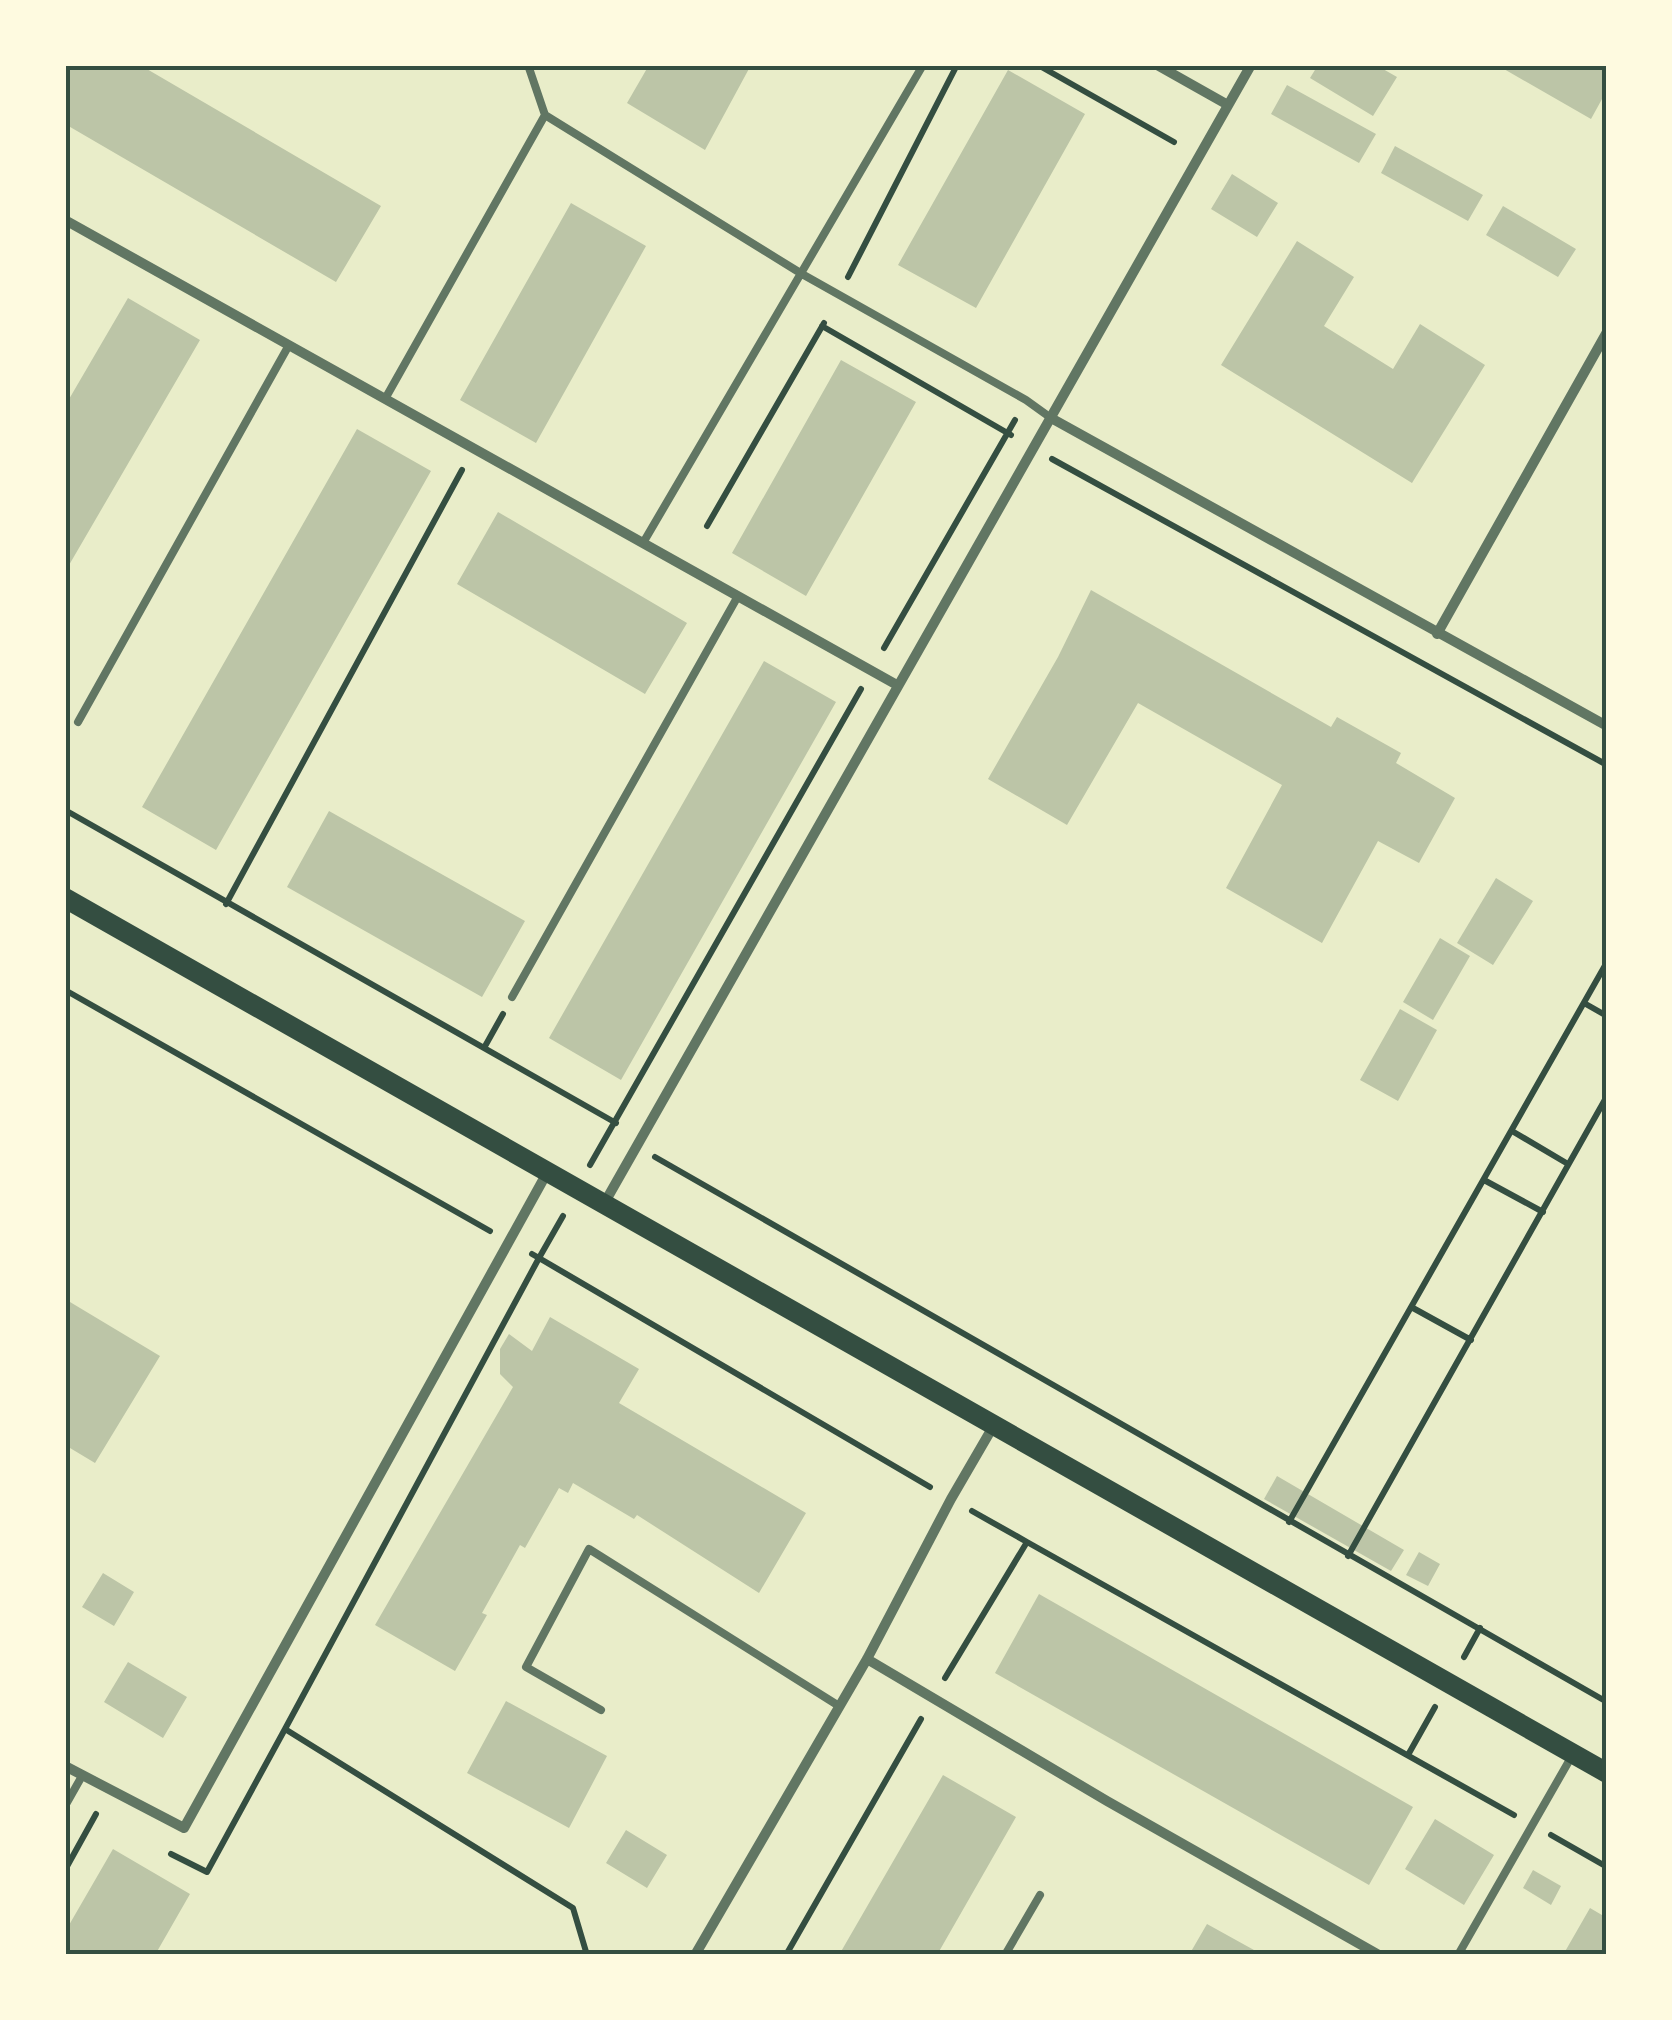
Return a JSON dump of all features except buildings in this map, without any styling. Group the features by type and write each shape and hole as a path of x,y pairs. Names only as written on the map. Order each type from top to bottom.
{"main road":[{"path":"65,898 1607,1774"}],"street":[{"path":"1157,65 1228,106"},
{"path":"604,1202 1251,65"},
{"path":"65,220 897,685"},
{"path":"1437,634 1607,332"},
{"path":"1051,418 1607,726"},
{"path":"65,1766 184,1828 548,1170"},
{"path":"695,1955 867,1659 995,1424"},
{"path":"867,1659 1379,1955"}],"lane":[{"path":"528,65 545,115 802,274 1026,400 1051,418"},
{"path":"642,543 923,65"},
{"path":"385,399 545,115"},
{"path":"78,722 289,345"},
{"path":"512,997 738,596"},
{"path":"601,1710 526,1667 588,1549 840,1706"},
{"path":"1458,1955 1574,1754"},
{"path":"65,1806 82,1776"},
{"path":"1005,1955 1040,1895"}],"path":[{"path":"1038,65 1174,142"},
{"path":"1164,159 1203,91"},
{"path":"822,326 1033,448 1607,765"},
{"path":"614,1120 1026,400"},
{"path":"226,904 473,448"},
{"path":"65,810 614,1120 636,1146 1607,1702"},
{"path":"1289,1522 1607,962"},
{"path":"65,990 540,1258"},
{"path":"484,1048 512,997"},
{"path":"1584,1003 1607,1016"},
{"path":"1348,1556 1607,1096"},
{"path":"1512,1131 1568,1164"},
{"path":"1484,1180 1542,1212"},
{"path":"1413,1308 1471,1340"},
{"path":"786,1955 1027,1542 1607,1867"},
{"path":"65,1870 96,1814"}]}
